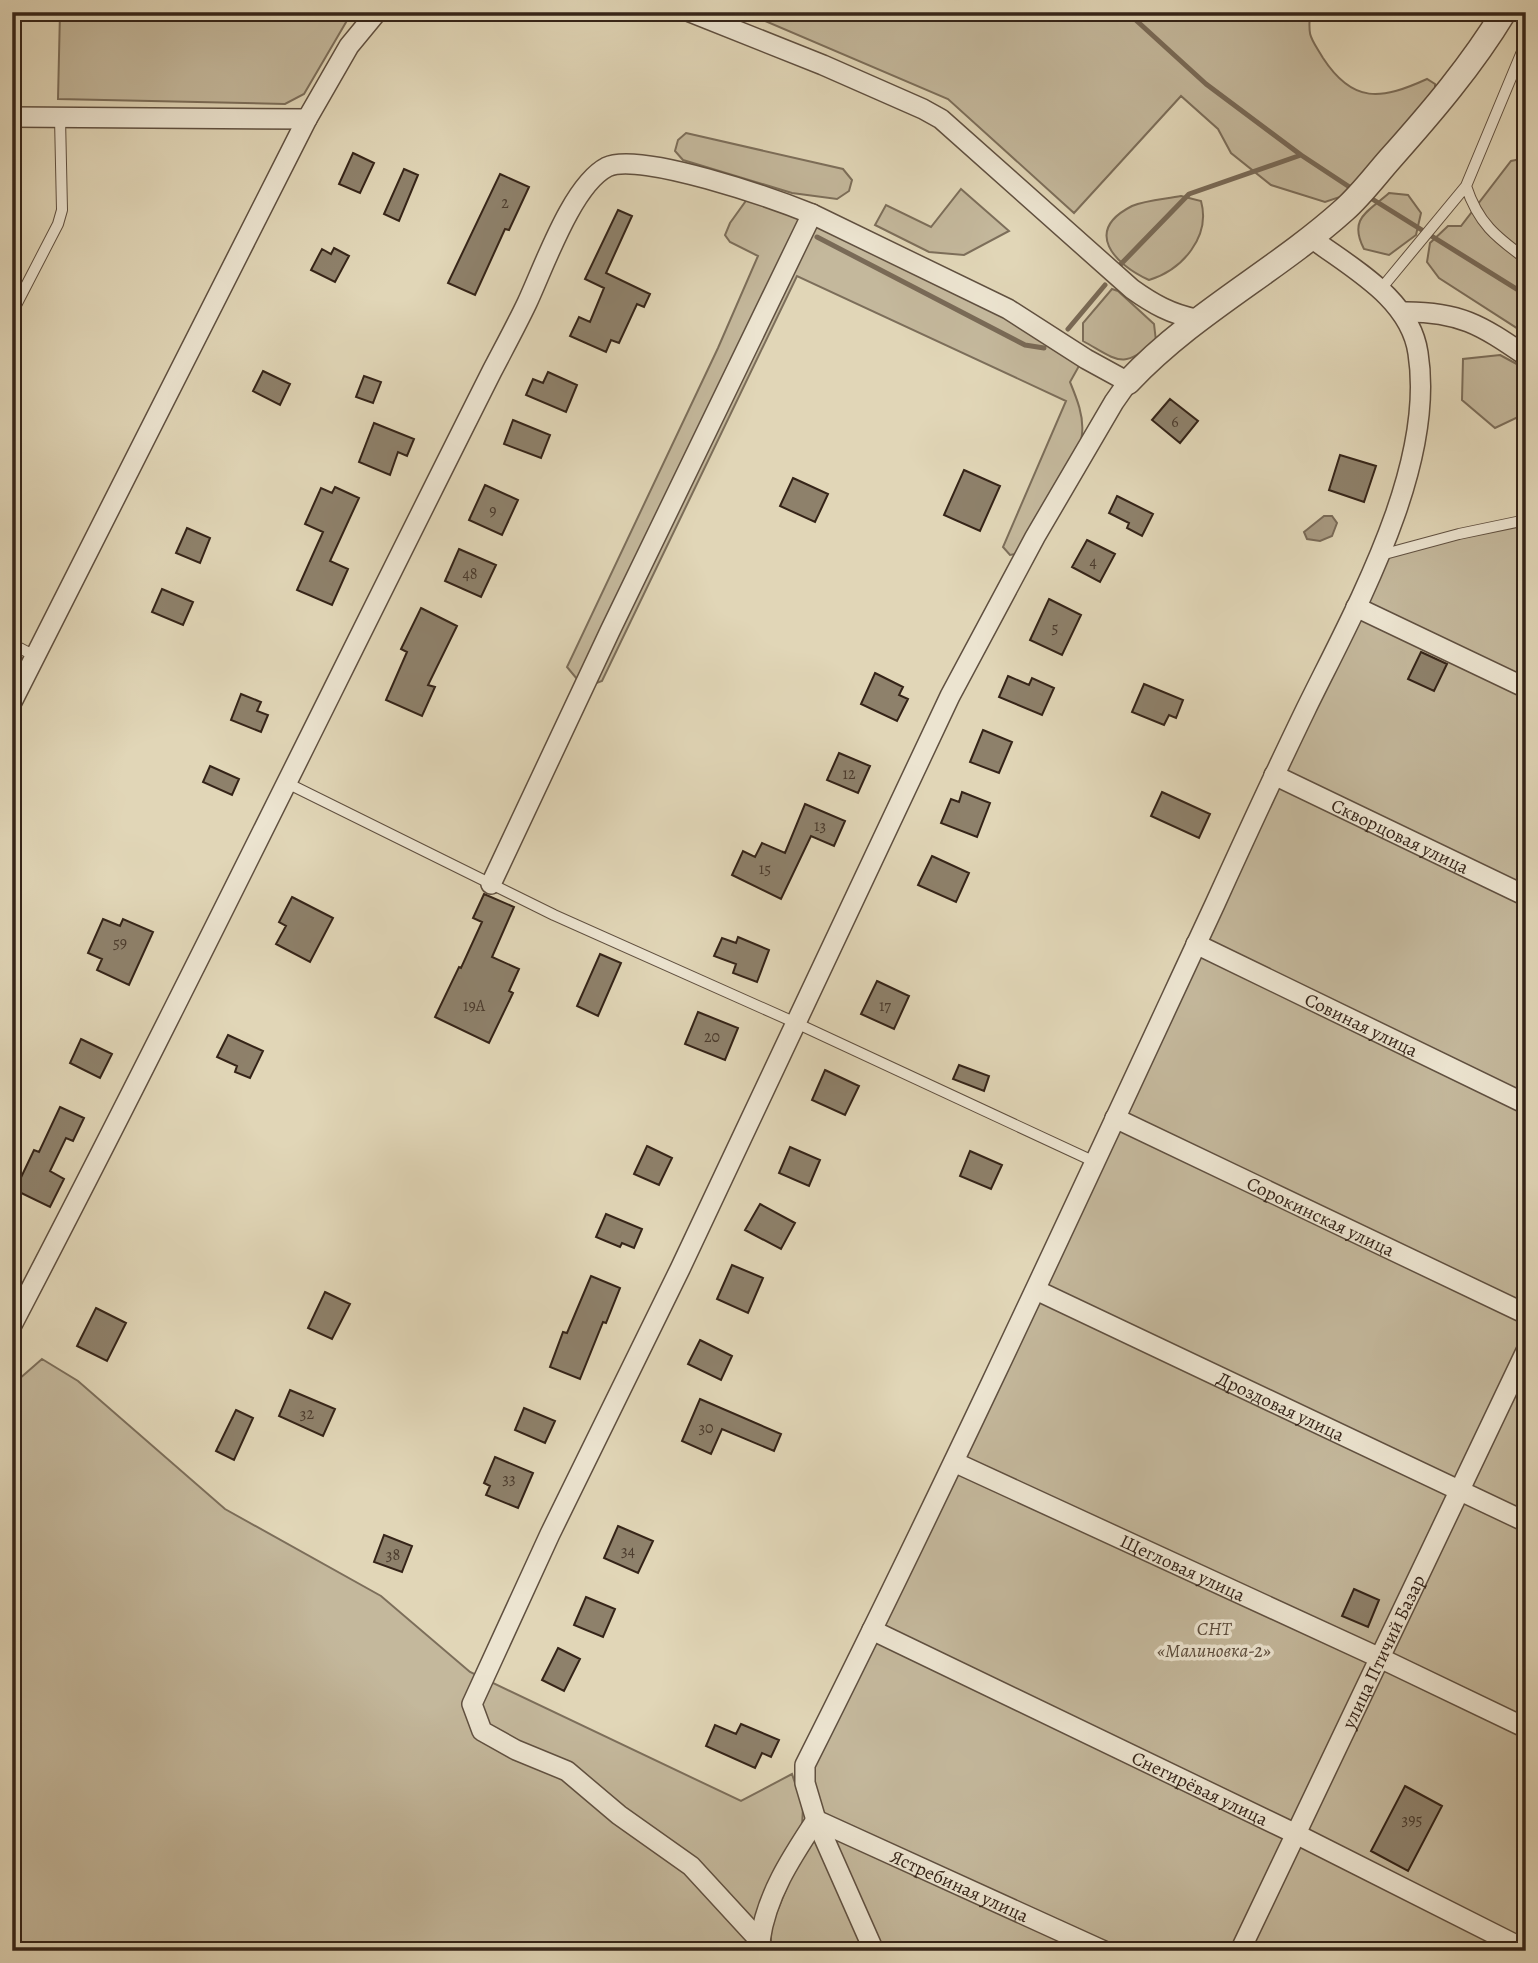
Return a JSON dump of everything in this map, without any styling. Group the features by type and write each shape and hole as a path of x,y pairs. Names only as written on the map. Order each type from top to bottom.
{"street":[{"path":"12,702 307,119 349,46 377,12"},
{"path":"690,12 823,65 941,119 1132,289 1156,306 1176,315 1196,319"},
{"path":"761,1946 691,1866 619,1815 567,1771 516,1750 482,1731 472,1704 550,1534 675,1281 950,696 1035,537 1114,402 1147,362 1196,319 1345,209 1415,131 1487,41 1504,12"},
{"path":"12,117 307,119"},
{"path":"12,1325 288,783 524,309 572,205 588,181 609,165 636,162 719,182 812,214 1008,309 1086,359 1128,382"},
{"path":"491,884 812,214"},
{"path":"874,1951 816,1820 805,1783 805,1765 873,1630 1036,1290 1274,775 1356,607 1380,555 1409,468 1420,410 1418,349 1402,312 1380,290 1310,237"},
{"path":"1402,312 1440,313 1473,323 1526,356"},
{"path":"1356,607 1526,688"},
{"name":"Скворцовая улица","path":"1274,775 1526,896"},
{"name":"Совиная улица","path":"1196,944 1526,1104"},
{"name":"Сорокинская улица","path":"1115,1118 1526,1314"},
{"name":"Дроздовая улица","path":"1036,1290 1526,1522"},
{"name":"улица Птичий Базар","path":"1240,1951 1526,1351"},
{"name":"Щегловая улица","path":"954,1462 1526,1728"},
{"name":"Снегирёвая улица","path":"873,1630 1296,1834 1526,1950"},
{"path":"761,1946 762,1922 775,1890 789,1861 816,1820"},
{"name":"Ястребиная улица","path":"816,1820 1104,1951"}],"lane":[{"path":"1380,290 1466,187 1526,42"},
{"path":"12,313 58,224 62,210 60,118"},
{"path":"1466,187 1473,207 1492,234 1526,259"},
{"path":"1380,555 1526,520"},
{"path":"12,644 35,656"},
{"path":"288,783 554,915 796,1023 1095,1162"}],"green space":[{"path":"60,12 352,12 304,94 285,104 58,99"},
{"path":"744,12 1310,12 1313,41 1334,73 1345,84 1369,94 1382,94 1427,79 1435,84 1435,91 1403,132 1340,197 1325,202 1271,185 1231,153 1218,129 1181,96 1074,213 948,99"},
{"path":"686,133 843,169 852,180 849,191 837,199 792,193 683,160 675,151 678,140"},
{"path":"1526,158 1526,334 1439,278 1427,262 1430,243 1448,226 1461,226 1511,161"},
{"path":"961,189 1009,231 964,255 929,252 875,225 886,205 931,227"},
{"path":"1389,193 1408,195 1421,213 1416,235 1389,255 1364,249 1358,230 1363,216"},
{"path":"1181,196 1201,201 1202,227 1198,239 1183,260 1149,280 1115,256 1107,236 1109,226 1117,216 1132,206"},
{"path":"748,198 797,213 1006,313 1076,358 1079,366 1070,382 1082,421 1079,447 1066,478 1020,553 1010,555 1003,547 1066,401 797,276 602,681 582,685 567,667 718,348 758,256 730,242 725,235"},
{"path":"1112,289 1118,291 1154,324 1156,341 1127,359 1113,357 1083,341 1083,323"},
{"path":"1500,355 1526,369 1526,417 1520,416 1495,428 1462,400 1463,359"},
{"name":"СНТ «Малиновка-2»","path":"1526,520 1526,1951 874,1951 805,1783 1380,556"},
{"path":"42,1359 78,1381 225,1509 381,1596 470,1672 741,1801 792,1774 803,1807 802,1827 763,1896 749,1951 12,1951 12,1375 18,1380"},
{"path":"816,1831 869,1951 771,1951 771,1926 796,1865"}],"shaded area":[{"path":"1324,516 1332,516 1337,523 1332,536 1320,541 1307,539 1304,532"}],"building":[{"path":"353,153 374,163 360,193 339,184"},
{"path":"404,169 418,175 399,221 384,214"},
{"path":"500,174 529,187 509,230 505,229 475,295 448,283"},
{"path":"618,210 632,216 606,273 650,294 644,307 637,304 619,343 611,340 606,352 570,336 579,317 590,322 604,288 585,279"},
{"path":"334,248 349,256 335,282 311,270 322,249 331,254"},
{"path":"263,371 290,384 280,405 253,391"},
{"path":"548,372 577,385 566,412 526,395 533,379 543,383"},
{"path":"364,376 381,382 373,403 356,397"},
{"path":"1170,399 1198,421 1180,443 1152,420"},
{"path":"513,420 550,435 541,458 504,444"},
{"path":"374,423 414,439 407,456 398,452 390,475 359,462"},
{"path":"1340,455 1376,466 1364,502 1329,490"},
{"path":"964,470 1000,486 980,531 944,515"},
{"path":"793,478 828,494 815,522 780,506"},
{"path":"485,485 518,500 502,535 469,520"},
{"path":"335,487 359,498 330,561 348,569 332,605 297,590 323,532 305,524 321,488 332,493"},
{"path":"1117,496 1153,514 1142,536 1127,528 1129,523 1109,513"},
{"path":"187,528 210,538 200,563 176,553"},
{"path":"1087,540 1115,554 1100,582 1072,567"},
{"path":"459,549 496,565 481,597 445,581"},
{"path":"162,589 193,602 183,625 152,612"},
{"path":"1049,599 1081,615 1062,655 1030,640"},
{"path":"421,608 457,626 428,685 435,687 422,716 386,700 407,652 401,649"},
{"path":"1421,652 1447,664 1434,691 1408,679"},
{"path":"875,673 903,687 899,695 908,699 897,721 861,704"},
{"path":"1008,676 1029,685 1032,678 1054,688 1042,715 999,697"},
{"path":"1144,684 1183,700 1176,718 1169,715 1164,725 1132,712"},
{"path":"241,694 261,702 257,711 268,715 261,732 231,720"},
{"path":"983,730 1012,742 999,773 970,762"},
{"path":"839,753 870,766 858,793 827,780"},
{"path":"210,766 239,779 232,795 203,782"},
{"path":"962,792 990,803 977,837 941,823 951,799 959,802"},
{"path":"1162,792 1210,814 1199,838 1151,816"},
{"path":"805,804 845,821 834,846 811,836 781,899 732,875 743,851 755,857 762,843 785,853"},
{"path":"932,856 969,873 956,902 918,885"},
{"path":"484,894 514,907 492,957 519,969 509,991 513,993 489,1043 435,1017 482,922 473,918"},
{"path":"292,897 333,918 310,962 276,944 286,926 279,922"},
{"path":"103,919 120,926 123,919 153,932 129,985 97,970 102,959 88,953"},
{"path":"738,937 769,950 757,982 733,973 736,964 714,956 722,938 736,943"},
{"path":"600,954 621,963 598,1016 577,1006"},
{"path":"877,981 909,996 894,1029 861,1014"},
{"path":"698,1012 738,1028 725,1060 685,1044"},
{"path":"228,1035 263,1051 250,1078 235,1072 237,1066 217,1057"},
{"path":"81,1039 112,1054 100,1078 70,1063"},
{"path":"959,1065 989,1076 984,1091 953,1079"},
{"path":"825,1070 859,1086 845,1115 812,1100"},
{"path":"60,1107 84,1118 73,1141 66,1138 50,1171 64,1179 50,1207 15,1190 34,1150 39,1152"},
{"path":"647,1146 672,1158 659,1185 634,1174"},
{"path":"790,1147 820,1160 809,1186 779,1173"},
{"path":"970,1151 1002,1165 991,1189 960,1176"},
{"path":"760,1204 795,1223 781,1249 745,1230"},
{"path":"606,1214 642,1229 634,1248 622,1243 620,1247 596,1237"},
{"path":"732,1265 763,1278 748,1313 717,1299"},
{"path":"591,1276 620,1288 580,1379 550,1367 563,1332 567,1333"},
{"path":"325,1292 350,1304 332,1339 308,1328"},
{"path":"96,1308 126,1323 107,1361 77,1346"},
{"path":"700,1340 732,1356 721,1380 688,1364"},
{"path":"290,1390 335,1409 323,1436 279,1416"},
{"path":"700,1399 781,1434 774,1451 722,1429 711,1454 682,1441"},
{"path":"524,1408 555,1421 545,1443 515,1430"},
{"path":"236,1410 253,1418 234,1460 216,1451"},
{"path":"495,1457 533,1473 518,1508 486,1495 490,1486 484,1483"},
{"path":"618,1526 653,1541 638,1573 604,1558"},
{"path":"384,1535 412,1546 402,1572 374,1562"},
{"path":"1354,1589 1379,1600 1368,1627 1342,1616"},
{"path":"586,1597 615,1609 603,1637 574,1625"},
{"path":"558,1648 580,1659 564,1691 542,1680"},
{"path":"741,1724 779,1740 771,1757 762,1753 755,1768 706,1746 715,1725 736,1734"},
{"path":"1405,1786 1442,1806 1408,1871 1371,1851"}],"waterway":[{"path":"1127,12 1206,84 1301,155"},
{"path":"1120,265 1189,194 1301,155 1351,188"},
{"path":"1369,197 1526,295"},
{"path":"817,237 1025,345 1044,348"},
{"path":"1068,329 1105,285"}]}
